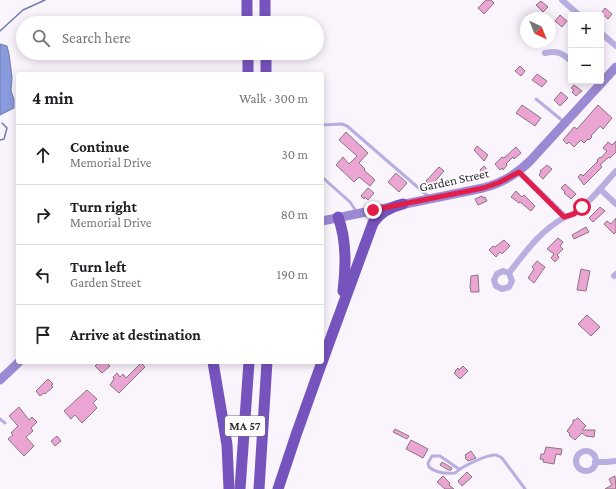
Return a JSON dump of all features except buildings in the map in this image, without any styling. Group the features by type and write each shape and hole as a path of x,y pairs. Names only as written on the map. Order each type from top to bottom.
{"highway":[{"path":"247,0 247,16"},
{"path":"265,0 265,16"},
{"path":"248,60 248,72"},
{"path":"266,60 266,72"},
{"path":"324,356 373,223 378,216 403,204"},
{"path":"335,324 342,301 345,270 344,241 338,217"},
{"path":"213,364 227,445 230,489"},
{"name":"MA 57","path":"240,489 249,364"},
{"name":"MA 57","path":"258,489 267,364"},
{"path":"278,489 321,364"}],"street":[{"path":"562,0 576,12"},
{"path":"604,36 616,46"},
{"path":"546,53 556,51 568,59"},
{"name":"Garden Street","path":"604,78 616,67"},
{"name":"Garden Street","path":"324,220 491,186 504,180 519,172 530,161 565,123 597,84"},
{"path":"509,273 539,235 565,217 571,216 577,212 616,171"},
{"path":"519,172 565,217"},
{"path":"600,188 616,204"},
{"path":"0,380 17,364"},
{"path":"595,462 616,461"}],"lane":[{"path":"536,99 565,123"},
{"path":"324,125 342,124 347,126 430,198"},
{"path":"324,180 350,202 358,213"},
{"path":"0,419 5,423"},
{"path":"459,469 440,456 432,456 428,463 429,467 433,471 446,474 454,473 459,469 488,456 498,455 502,458 525,489"}],"water":[{"path":"0,44 7,46 9,54 12,77 11,91 14,99 14,108 0,115"}],"waterway":[{"path":"16,16 23,10 45,0"},
{"path":"0,31 16,16"},
{"path":"0,140 4,139 7,128 2,123"}],"route":[{"path":"373,210 483,188 498,183 519,172 562,216 569,217 582,207"}]}
